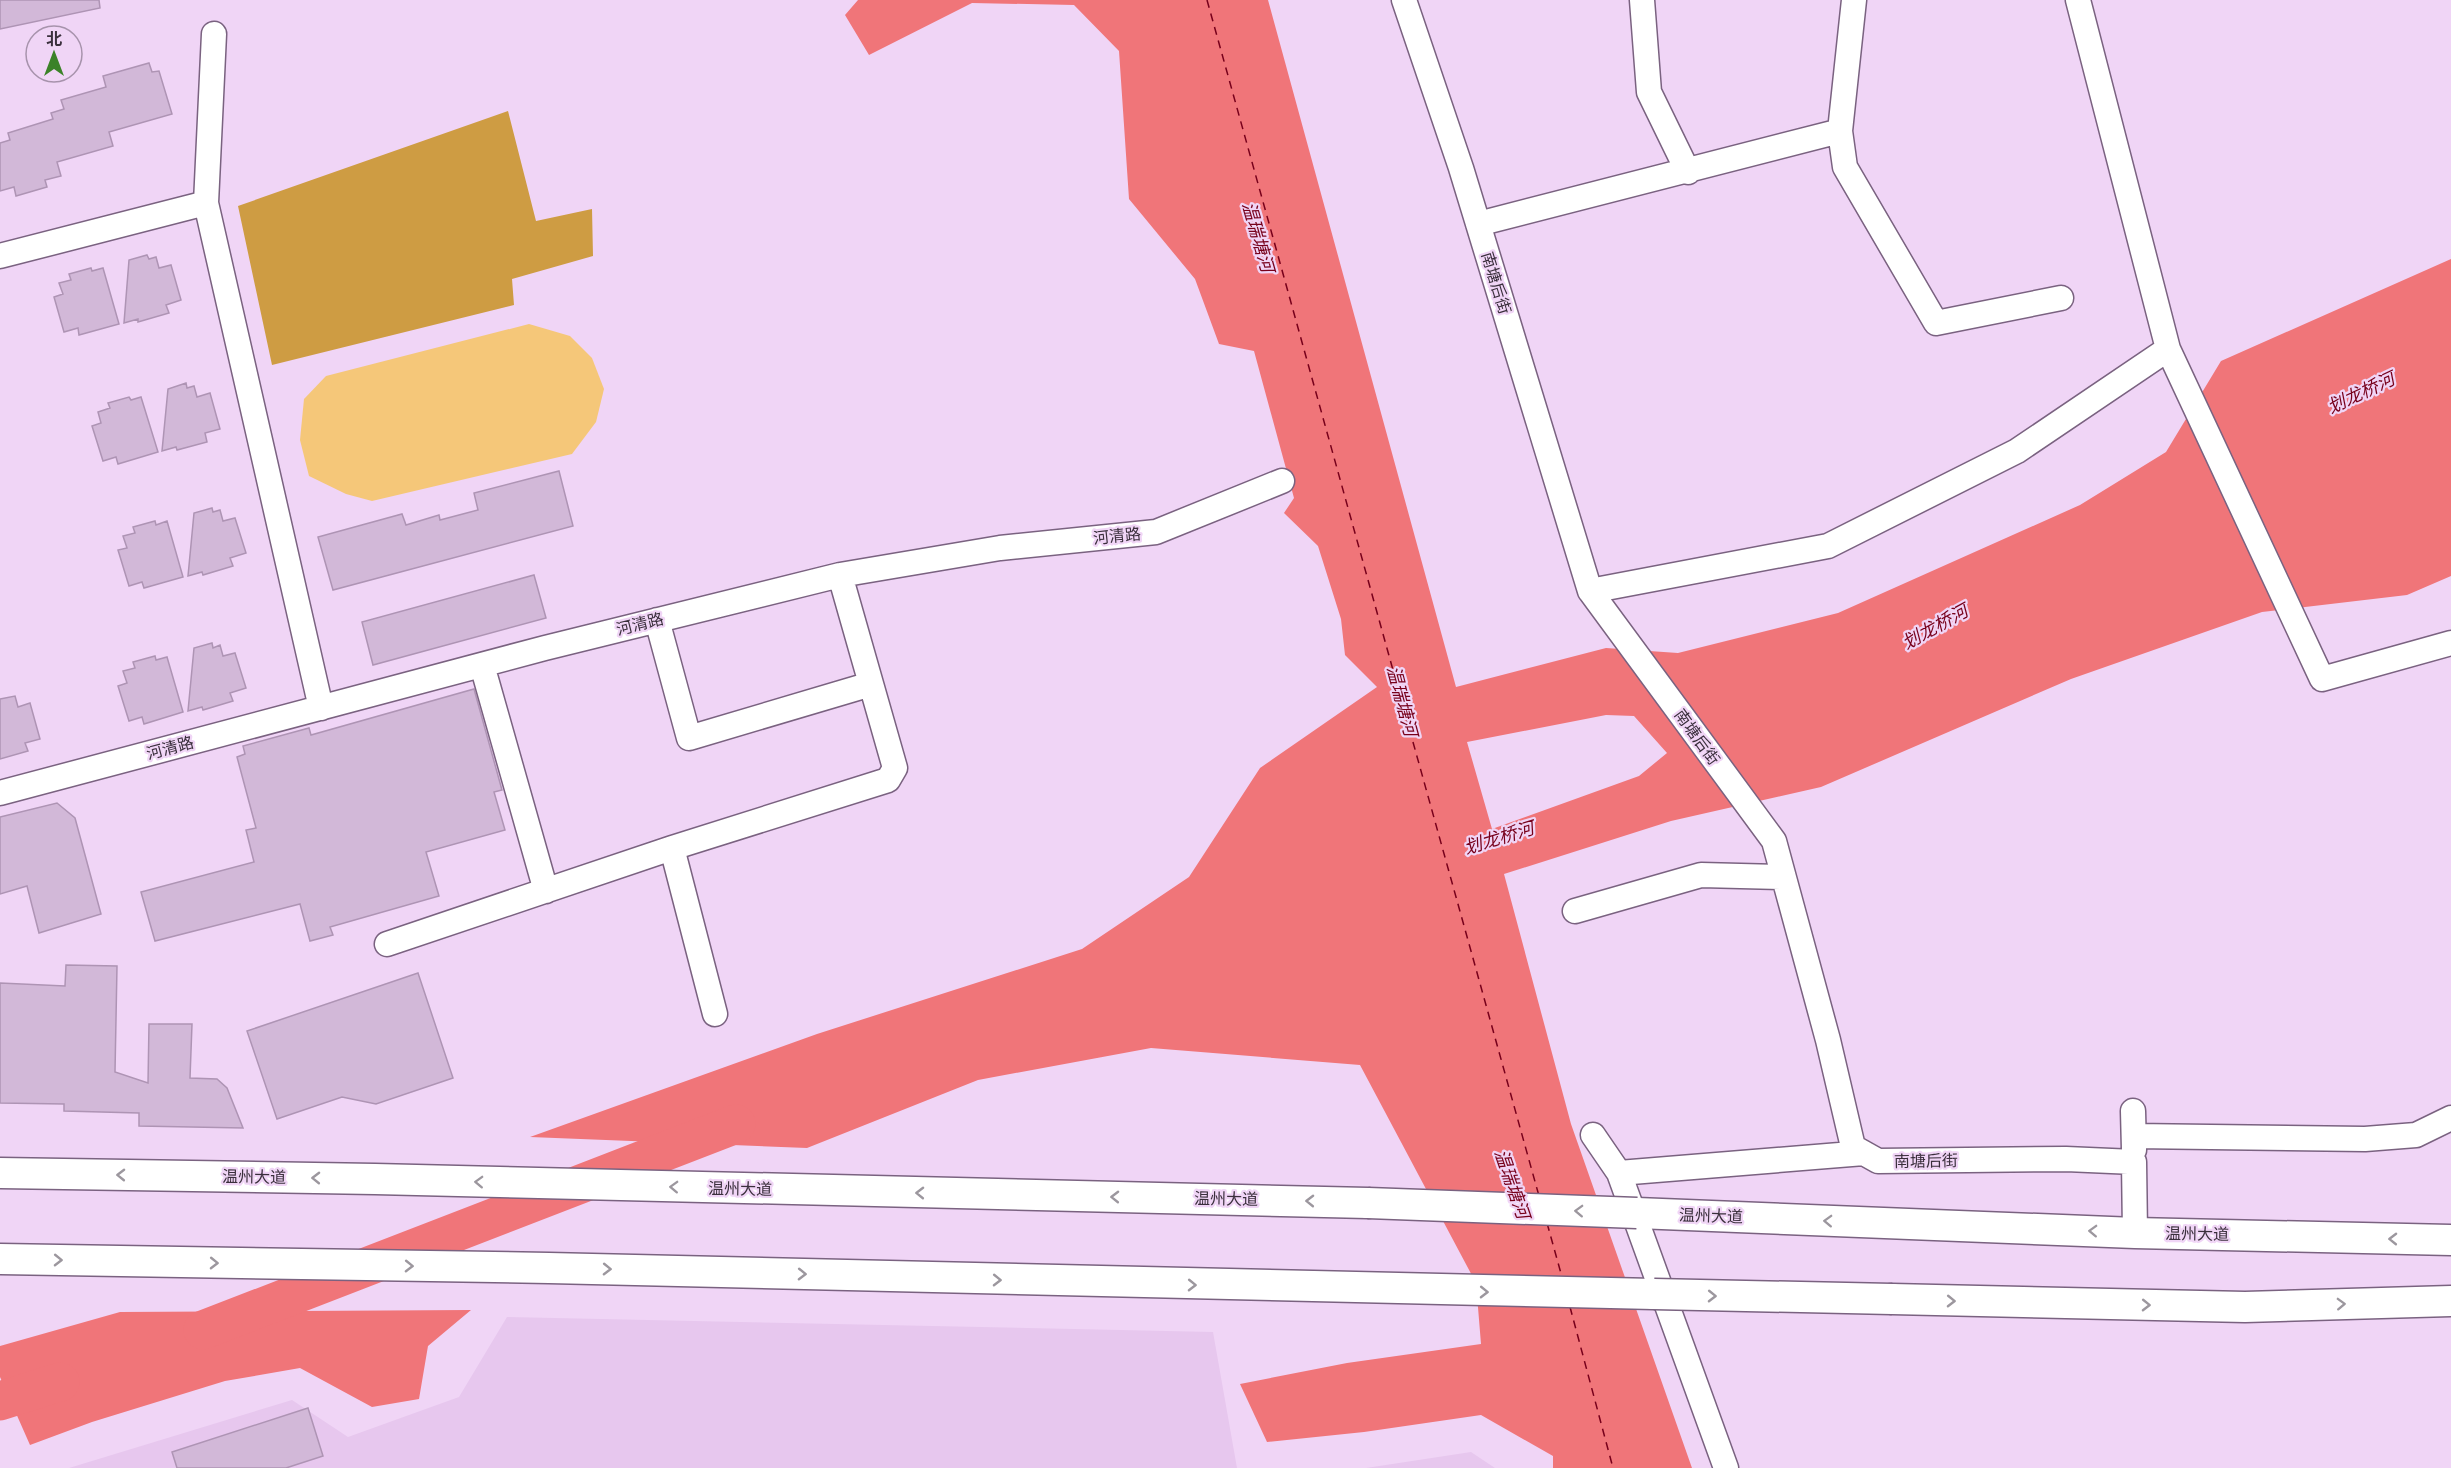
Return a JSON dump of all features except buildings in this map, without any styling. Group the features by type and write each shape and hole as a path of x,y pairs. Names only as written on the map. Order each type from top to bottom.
{"main road":[{"name":"温州大道","path":"0,1173 375,1179 1368,1203 2134,1233 2451,1240"},
{"path":"0,1259 549,1268 1426,1291 2245,1307 2451,1301"}],"street":[{"name":"南塘后街","path":"1404,0 1478,224 1590,591 1773,841 1853,1147 1878,1161 2066,1159 2134,1162"},
{"path":"1642,0 1649,92 1688,172"},
{"path":"1854,0 1840,131 1845,167 1936,323 2061,298"},
{"path":"2078,0 2168,349 2322,679 2451,643"},
{"path":"214,34 206,203 321,708"},
{"path":"1478,224 1688,172 1840,131"},
{"path":"0,256 206,203"},
{"path":"1590,591 1828,546 2017,451 2168,349"},
{"name":"河清路","path":"0,793 482,665 840,575 1000,548 1156,532 1282,481"},
{"path":"387,944 672,848 888,780 895,768 840,575"},
{"path":"657,620 689,738 871,684"},
{"path":"482,665 546,891"},
{"path":"672,848 715,1014"},
{"path":"1575,911 1701,875 1784,878"},
{"path":"2133,1111 2134,1233"},
{"path":"2134,1136 2365,1139 2416,1135 2451,1118"},
{"path":"1593,1135 1619,1173 1726,1468"},
{"path":"1619,1173 1864,1154"}],"shaded area":[{"path":"508,111 536,221 592,209 593,256 512,279 514,305 272,365 238,206"},
{"path":"529,324 570,336 592,358 604,389 596,422 572,454 372,501 346,494 309,476 300,440 304,399 326,376"},
{"path":"507,1317 1213,1332 1237,1468 69,1468 292,1400 348,1437 459,1397"},
{"path":"1471,1452 1495,1468 1366,1468"}],"water":[{"path":"858,0 1268,0 1456,687 1606,648 1678,653 1838,613 2080,505 2166,452 2221,361 2451,259 2451,576 2407,595 2262,612 2071,679 1821,787 1671,821 1504,874 1571,1124 1692,1468 1553,1468 1553,1456 1481,1415 1364,1432 1267,1442 1240,1384 1347,1363 1481,1344 1476,1283 1360,1065 1151,1048 978,1080 807,1148 530,1137 817,1034 1082,949 1189,877 1260,768 1377,687 1345,655 1341,619 1318,546 1284,513 1294,498 1254,351 1219,344 1195,279 1129,199 1119,51 1074,5 972,3 869,55 845,15","holes":["1606,715 1634,716 1667,753 1639,776 1492,829 1467,742"]},
{"path":"471,1310 428,1346 419,1399 372,1407 300,1368 225,1381 92,1422 30,1445 0,1377 0,1346 120,1312"}],"waterway":[{"path":"203,1330 736,1124"},
{"path":"0,1401 60,1382"}],"ferry route":[{"path":"1207,0 1539,1196"},
{"path":"1547,1223 1562,1277"},
{"path":"1570,1307 1613,1468"}],"water label":[{"name":"温瑞塘河","path":"1258,237"},
{"name":"划龙桥河","path":"2361,393"},
{"name":"划龙桥河","path":"1935,627"},
{"name":"温瑞塘河","path":"1402,701"},
{"name":"划龙桥河","path":"1499,838"},
{"name":"温瑞塘河","path":"1512,1184"}]}
